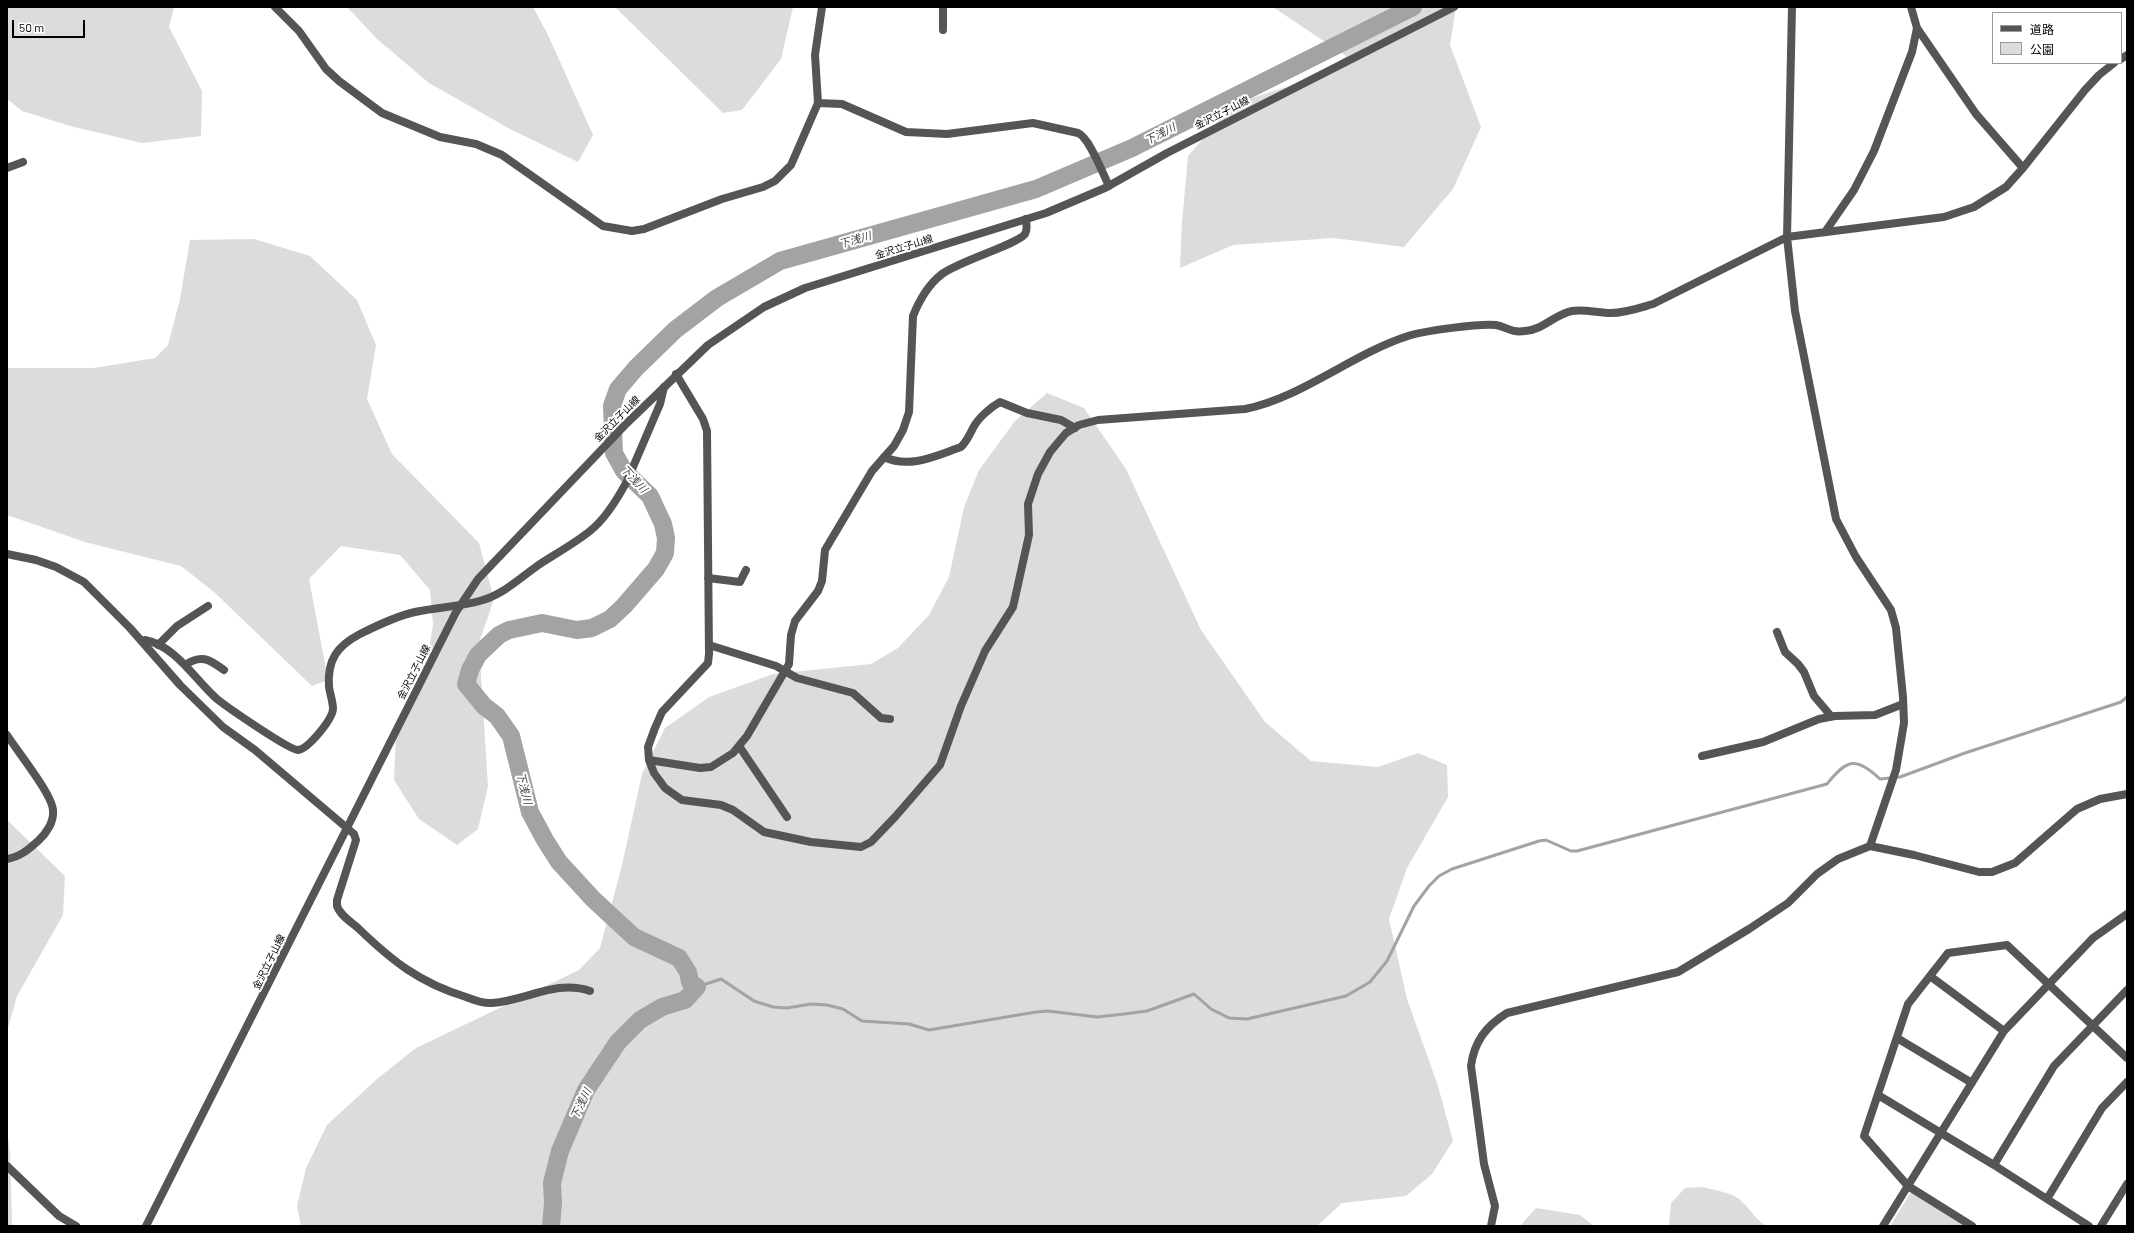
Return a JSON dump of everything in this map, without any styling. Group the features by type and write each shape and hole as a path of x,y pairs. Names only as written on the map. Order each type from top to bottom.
{"street":[{"path":"275,7 299,31 326,69 376,110 440,137 476,144 502,155 593,220 610,228 632,231 644,229 722,199 763,188 775,181 795,159 818,103 815,55 817,28 822,7"},
{"path":"943,7 943,30"},
{"name":"金沢立子山線","path":"146,1226 410,701 461,605 478,579 601,449 676,374 708,345 764,308 805,288 1046,213 1109,186 1167,153 1454,7"},
{"path":"1792,7 1788,237 1795,311 1836,518 1856,557 1891,610 1896,628 1904,723 1896,770 1870,846"},
{"path":"1911,7 1917,28 1976,114 2023,168"},
{"path":"1825,232 1854,190 1874,151 1912,52 1917,28"},
{"path":"676,374 703,419 707,431 708,664 662,712 648,747 649,760 658,780 672,794 682,800 722,805 733,810 764,832 811,842 861,847 871,842 940,765 960,706 985,651 1012,607 1029,535 1028,504 1038,474 1050,452 1066,433 1075,428 1098,420 1118,417 1245,409 1264,405 1355,359 1409,336 1436,330 1496,325 1510,332 1525,331 1543,326 1572,312 1613,313 1633,310 1653,304 1788,237 1944,217 1974,207 2006,187 2085,90 2099,75 2113,64"},
{"path":"818,103 842,104 906,132 947,134 1033,123 1078,133 1082,135 1088,144 1109,186"},
{"path":"7,168 23,162"},
{"path":"649,760 700,768 711,767 733,753 739,746 789,664 795,621 818,591 822,581 825,550 872,471 903,430 909,412 913,316 918,302 942,274 966,260 1012,243 1024,236 1027,229 1026,219"},
{"path":"142,641 147,640 158,645 185,665 221,702 281,743 297,750 309,744 332,715 333,707 329,687 329,665 337,652 346,643 359,635 413,612 461,605 482,600 503,592 533,569 591,531 621,492 660,404 664,387"},
{"path":"884,457 897,463 911,462 961,447 970,436 973,427 988,410 1000,402 1027,414 1061,420 1075,428"},
{"path":"7,554 36,560 56,567 84,582 142,641 180,685 223,727 255,750 354,834 356,840 336,900 338,910 380,950 424,982 455,994 491,1003 548,989 569,988 590,991"},
{"path":"708,578 740,582 746,570"},
{"path":"158,645 177,626 208,606"},
{"path":"1777,632 1784,652 1804,672 1814,696 1831,716"},
{"path":"709,645 749,656 785,671 797,678 852,693 881,718 890,720"},
{"path":"185,665 193,660 203,658 210,660 224,670"},
{"path":"1702,756 1763,742 1808,722 1831,716 1875,715 1903,704"},
{"path":"7,735 49,797 54,812 53,819 40,839 22,854 7,859"},
{"path":"739,746 787,817"},
{"path":"1491,1226 1495,1206 1484,1164 1471,1066 1477,1041 1494,1022 1507,1013 1678,972 1749,929 1788,902 1817,874 1838,859 1870,846 1914,854 1979,872 1992,872 2016,863 2077,809 2100,799 2127,794"},
{"path":"1883,1226 2004,1031 2093,938 2127,914"},
{"path":"1972,1226 1908,1186 1864,1136 1908,1004 1948,953 2007,945 2127,1058"},
{"path":"1930,976 2004,1031"},
{"path":"1994,1165 2054,1066 2127,990"},
{"path":"1897,1038 1972,1083"},
{"path":"2047,1199 2102,1108 2127,1082"},
{"path":"1878,1095 1994,1165 2089,1226"},
{"path":"7,1166 59,1216 76,1226"},
{"path":"2101,1226 2127,1184"}],"green space":[{"path":"7,7 174,7 169,27 202,91 201,136 142,143 70,126 22,111 7,99"},
{"path":"347,7 533,7 548,35 593,135 578,162 510,129 429,83 377,39"},
{"path":"615,7 793,7 781,59 742,110 723,113"},
{"path":"1273,7 1456,7 1450,45 1481,127 1453,189 1404,247 1334,238 1233,245 1180,268 1182,222 1188,156 1233,104 1315,78 1346,56"},
{"path":"254,239 310,256 357,300 376,345 367,399 392,454 479,543 494,599 479,643 488,786 478,829 457,845 419,819 394,780 396,734 426,670 433,624 430,590 400,555 341,546 309,579 328,680 312,686 214,592 181,566 85,542 7,515 7,368 94,368 155,358 168,345 180,299 190,240"},
{"path":"1047,393 1084,408 1126,469 1201,630 1265,722 1311,761 1378,767 1418,753 1447,765 1448,797 1407,868 1389,919 1407,999 1438,1086 1453,1141 1432,1174 1406,1196 1342,1203 1317,1226 301,1226 297,1206 306,1168 327,1125 377,1079 416,1048 579,970 600,948 622,865 642,774 665,728 709,697 773,674 871,664 898,648 929,615 949,577 964,507 979,470 1015,421"},
{"path":"7,820 65,876 63,915 17,996 7,1032"},
{"path":"7,1131 10,1151 12,1226 7,1226"},
{"path":"1702,1187 1726,1193 1739,1199 1766,1226 1669,1226 1671,1203 1685,1188"},
{"path":"1911,1192 1964,1226 1890,1226"},
{"path":"1536,1208 1580,1215 1594,1226 1520,1226"}],"waterway":[{"name":"下浅川","path":"551,1226 553,1203 552,1183 560,1151 586,1090 618,1042 640,1020 662,1007 685,1000 697,987 690,982 688,972 679,958 634,937 593,899 559,862 530,812 511,736 497,716 484,706 466,684 470,670 478,655 499,635 509,630 542,623 577,630 592,628 610,619 624,606 656,569 665,553 666,538 663,524 650,496 624,471 614,453 612,406 618,389 636,368 675,330 717,298 780,261 1036,189 1132,148 1413,7"},
{"path":"697,987 721,979 754,1001 773,1007 787,1008 811,1004 827,1005 843,1009 862,1021 909,1024 929,1030 1036,1012 1048,1011 1097,1017 1147,1011 1194,994 1211,1009 1229,1018 1247,1019 1346,996 1370,982 1387,961 1414,906 1429,886 1439,876 1452,869 1539,841 1546,840 1571,851 1577,851 1827,784 1840,769 1846,765 1858,764 1872,772 1880,779 1900,777 1965,753 2121,702 2127,697"}]}
